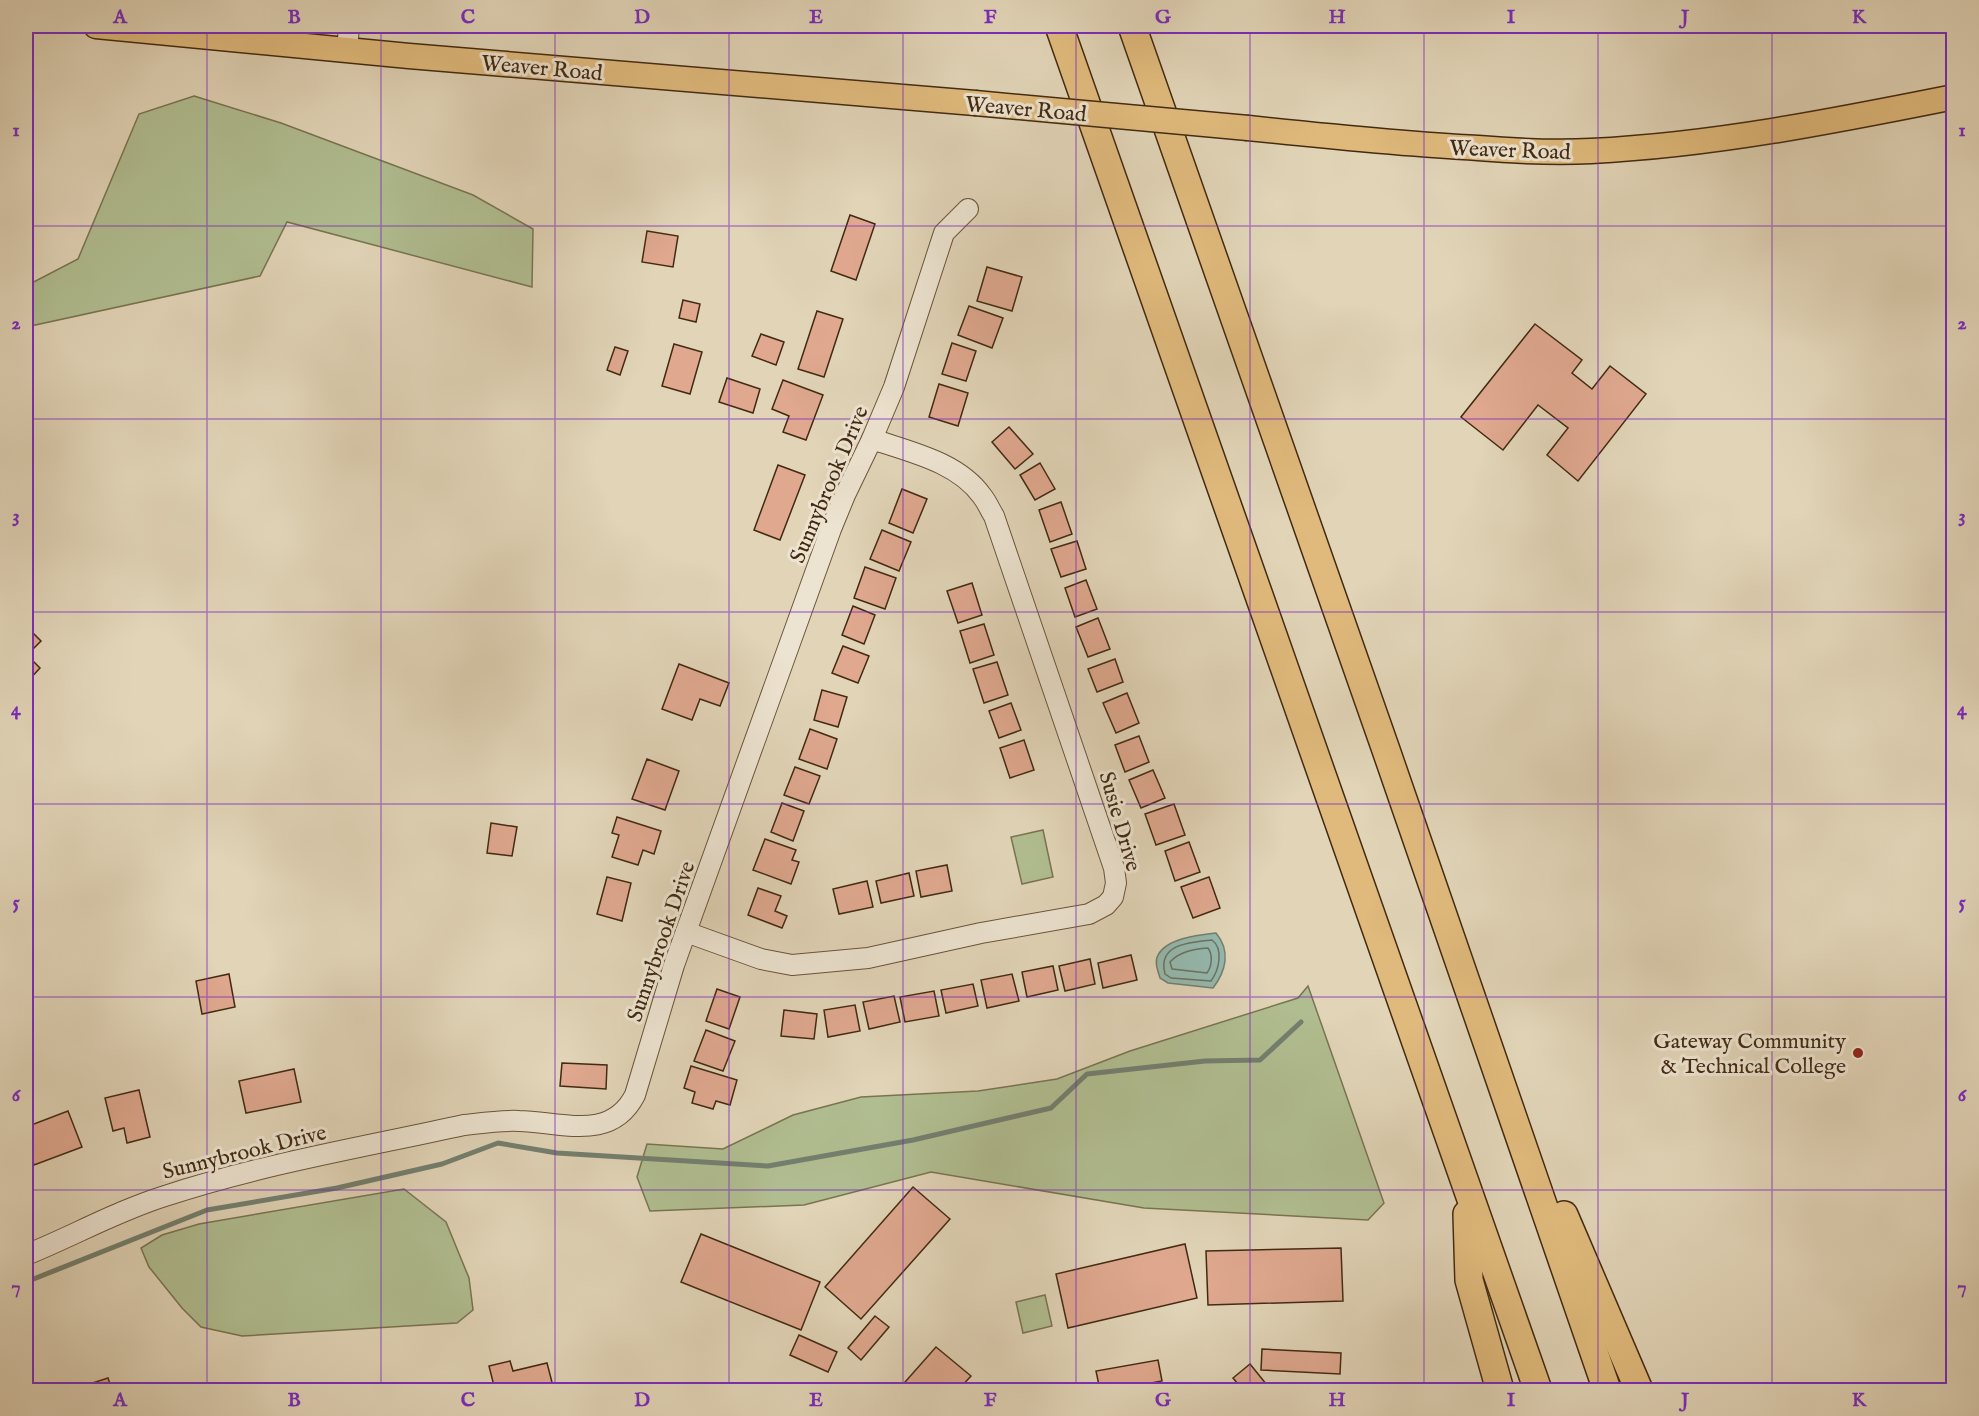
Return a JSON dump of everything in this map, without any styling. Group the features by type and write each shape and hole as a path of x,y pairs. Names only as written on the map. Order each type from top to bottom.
{"highway":[{"path":"1059,26 1538,1390"},
{"path":"1132,26 1607,1390"},
{"path":"1455,950 1639,1390"},
{"path":"1466,1189 1469,1280 1500,1390"}],"main road":[{"name":"Weaver Road","path":"96,26 347,51 975,103 1435,146 1525,151 1588,152 1718,139 1843,120 1953,97"}],"street":[{"path":"347,51 350,26"},
{"name":"Sunnybrook Drive","path":"26,1254 164,1196 267,1167 464,1125 516,1121 594,1126 613,1120 628,1108 635,1095 686,932 831,529 873,439 908,348 944,233 968,209"},
{"name":"Susie Drive","path":"686,932 761,959 792,965 868,958 981,933 1089,914 1106,905 1113,897 1116,883 1113,868 994,516 982,495 967,480 940,463 873,439"}],"green space":[{"path":"194,96 281,123 473,195 533,229 532,287 287,222 260,276 26,327 26,286 78,259 139,114"},
{"path":"1043,830 1053,877 1022,884 1011,837"},
{"path":"1308,986 1384,1203 1368,1220 1144,1208 931,1172 804,1205 650,1211 637,1177 647,1144 723,1149 793,1115 861,1097 978,1091 1057,1079 1130,1051 1298,998"},
{"path":"404,1189 446,1222 469,1278 473,1310 457,1323 242,1336 201,1327 182,1308 149,1267 141,1248 162,1235 199,1224"},
{"path":"1045,1295 1052,1326 1023,1333 1016,1302"}],"water":[{"path":"1216,933 1224,947 1225,961 1221,975 1213,988 1168,983 1160,978 1156,961 1162,949 1184,938"}],"building":[{"path":"850,215 875,224 856,280 831,271"},
{"path":"647,231 678,236 673,267 642,262"},
{"path":"987,267 1022,277 1012,311 977,301"},
{"path":"683,300 700,304 696,322 679,318"},
{"path":"969,306 1003,318 992,348 958,335"},
{"path":"817,311 843,319 824,377 798,369"},
{"path":"1535,324 1582,360 1572,373 1592,389 1610,366 1646,394 1578,481 1547,455 1568,428 1538,405 1503,450 1461,417"},
{"path":"761,334 784,342 776,365 752,356"},
{"path":"952,343 976,351 966,381 942,374"},
{"path":"674,344 702,352 690,394 662,386"},
{"path":"615,347 628,351 620,375 607,370"},
{"path":"727,378 760,389 753,413 719,402"},
{"path":"783,380 823,395 806,440 783,432 789,416 772,409"},
{"path":"939,384 968,393 958,426 929,417"},
{"path":"1009,427 1033,454 1015,469 992,442"},
{"path":"1040,463 1055,489 1035,500 1020,475"},
{"path":"778,465 805,475 780,540 754,530"},
{"path":"902,489 927,499 913,533 889,523"},
{"path":"1061,502 1072,534 1050,542 1039,510"},
{"path":"882,530 911,542 899,571 870,559"},
{"path":"1077,541 1086,569 1061,577 1051,549"},
{"path":"865,567 896,578 885,609 854,598"},
{"path":"1086,580 1097,609 1075,617 1065,588"},
{"path":"972,583 982,615 958,623 947,591"},
{"path":"853,606 875,615 864,644 842,635"},
{"path":"1098,618 1110,649 1088,657 1076,627"},
{"path":"984,624 994,655 970,663 960,631"},
{"path":"26,626 41,641 27,655 40,668 26,683"},
{"path":"843,646 869,656 858,683 832,673"},
{"path":"1115,659 1123,682 1097,692 1088,669"},
{"path":"997,662 1008,695 984,703 973,669"},
{"path":"679,664 729,683 720,706 700,699 692,720 662,709"},
{"path":"822,690 847,697 838,727 814,720"},
{"path":"1127,693 1139,723 1116,733 1103,703"},
{"path":"1011,703 1021,730 999,738 989,711"},
{"path":"810,729 837,739 827,769 799,759"},
{"path":"1139,736 1149,762 1125,772 1115,745"},
{"path":"1024,740 1034,770 1010,778 1000,748"},
{"path":"647,759 679,771 665,810 632,799"},
{"path":"795,767 820,776 809,804 784,795"},
{"path":"1153,770 1165,798 1141,808 1129,780"},
{"path":"782,803 804,811 793,841 771,832"},
{"path":"1174,804 1185,835 1156,845 1145,814"},
{"path":"617,817 661,831 654,854 643,850 638,865 612,857 619,835 612,833"},
{"path":"491,823 517,827 512,856 487,853"},
{"path":"765,839 796,850 792,860 799,862 791,884 753,870"},
{"path":"1189,842 1200,872 1175,881 1165,851"},
{"path":"947,865 952,891 921,897 916,871"},
{"path":"909,873 914,896 881,903 876,881"},
{"path":"607,877 631,883 622,921 597,914"},
{"path":"1209,877 1220,908 1193,918 1181,887"},
{"path":"867,881 873,907 839,914 833,889"},
{"path":"758,888 781,896 775,911 787,916 782,928 748,915"},
{"path":"1131,955 1137,980 1103,988 1098,963"},
{"path":"1090,959 1095,984 1065,991 1059,966"},
{"path":"1053,966 1058,990 1027,997 1022,972"},
{"path":"229,974 235,1007 202,1014 196,981"},
{"path":"1012,974 1019,1001 987,1008 981,980"},
{"path":"973,984 978,1006 946,1013 941,990"},
{"path":"717,989 740,997 729,1029 706,1021"},
{"path":"934,991 939,1016 905,1022 900,997"},
{"path":"894,996 900,1022 869,1029 863,1002"},
{"path":"855,1005 860,1031 828,1037 824,1010"},
{"path":"784,1010 817,1014 814,1039 781,1036"},
{"path":"706,1030 735,1041 723,1071 694,1061"},
{"path":"562,1063 607,1065 606,1089 560,1086"},
{"path":"691,1066 737,1080 730,1105 716,1101 713,1109 692,1103 695,1092 684,1088"},
{"path":"294,1069 301,1102 246,1113 239,1081"},
{"path":"139,1090 150,1137 127,1143 124,1128 113,1131 105,1098"},
{"path":"68,1111 82,1147 34,1165 26,1142 26,1127"},
{"path":"913,1187 950,1219 861,1319 825,1287"},
{"path":"701,1234 820,1282 801,1330 681,1282"},
{"path":"1185,1244 1197,1298 1068,1328 1056,1274"},
{"path":"1341,1248 1343,1301 1208,1305 1206,1251"},
{"path":"875,1316 889,1327 861,1360 848,1348"},
{"path":"799,1335 837,1352 828,1372 790,1355"},
{"path":"936,1347 971,1376 958,1390 898,1390"},
{"path":"1262,1349 1341,1353 1340,1374 1261,1370"},
{"path":"1158,1360 1162,1381 1113,1390 1100,1390 1096,1371"},
{"path":"510,1361 513,1371 547,1363 554,1390 495,1390 489,1366"},
{"path":"1250,1364 1271,1390 1243,1390 1233,1378"},
{"path":"108,1378 112,1390 71,1390"}],"waterway":[{"path":"26,1282 207,1210 337,1188 442,1164 498,1143 557,1153 768,1166 913,1140 1051,1108 1087,1074 1205,1061 1260,1060 1301,1022"}],"place":[{"name":"Gateway Community & Technical College","path":"1858,1053"}]}
